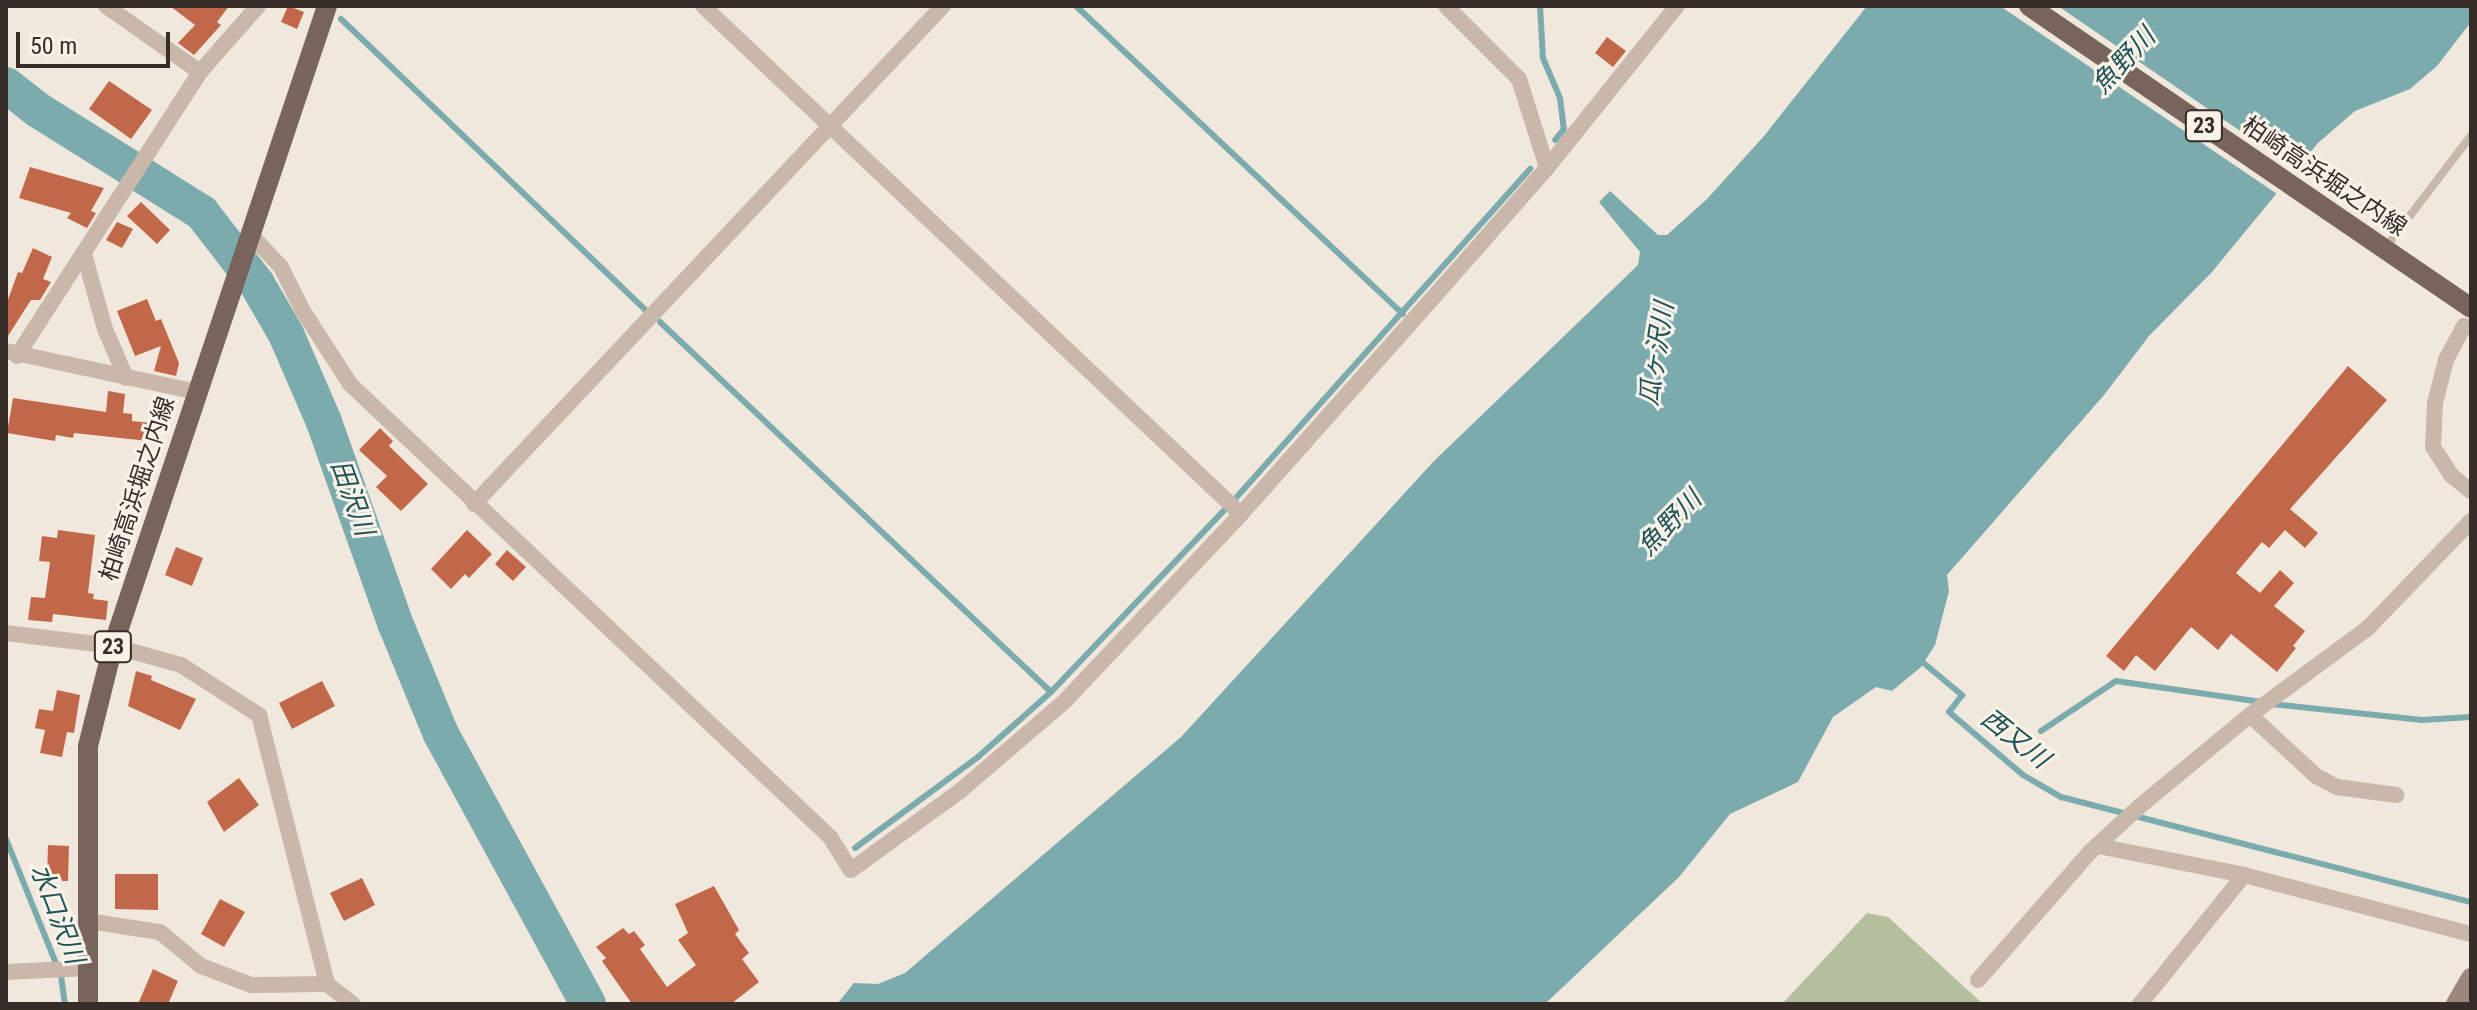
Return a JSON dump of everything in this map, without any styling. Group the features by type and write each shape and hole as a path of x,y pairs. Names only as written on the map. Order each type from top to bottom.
{"main road":[{"name":"柏崎高浜堀之内線","path":"88,1004 88,746 113,646 327,6"},
{"name":"柏崎高浜堀之内線","path":"2029,6 2381,248 2468,317"},
{"path":"2456,1004 2471,978"}],"street":[{"path":"106,6 200,72"},
{"path":"198,392 11,354 84,254 200,72 258,6"},
{"path":"703,6 1241,514"},
{"path":"474,504 943,6"},
{"path":"1446,6 1519,79 1547,168"},
{"path":"249,242 281,267 303,311 350,384 830,837 851,870 960,791 1064,702 1241,514 1547,168 1677,6"},
{"path":"84,254 105,329 126,378"},
{"path":"2468,317 2446,360 2435,403 2433,447 2451,475 2471,491"},
{"path":"1978,980 2102,842 2140,806 2274,695 2368,628 2471,521"},
{"path":"6,633 113,646 181,665 259,715 327,984 353,1004"},
{"path":"2252,713 2316,776 2337,787 2396,795"},
{"path":"2102,842 2471,934"},
{"path":"2140,1004 2244,875"},
{"path":"88,921 160,932 201,966 251,985 327,984"},
{"path":"6,972 88,968"}],"lane":[{"path":"2381,248 2471,136"}],"green space":[{"path":"1867,913 1888,917 1983,1004 1782,1004"}],"water":[{"name":"魚野川","path":"1867,6 2471,6 2471,22 2437,66 2410,89 2355,111 2318,143 2212,272 2149,336 2104,395 1947,575 1949,591 1935,645 1921,667 1892,691 1876,687 1833,717 1798,782 1730,814 1679,877 1545,1004 837,1004 854,983 878,984 905,973 1181,737 1434,461 1638,265 1640,252 1599,202 1610,191 1658,235 1667,235 1707,199 1764,136"}],"pier":[{"path":"2000,6 2058,6 2300,172 2280,196"}],"building":[{"path":"170,6 229,6 217,22 221,25 194,55 178,43 195,25"},
{"path":"288,6 304,12 297,29 281,22"},
{"path":"1607,37 1626,51 1613,67 1595,53"},
{"path":"109,81 152,110 131,139 89,109"},
{"path":"30,167 104,188 91,211 96,213 87,228 67,218 71,213 19,198"},
{"path":"141,202 170,230 157,244 127,216"},
{"path":"117,222 133,229 122,248 106,240"},
{"path":"33,248 52,257 43,279 51,282 40,300 31,300 6,339 6,305 18,272 22,273"},
{"path":"147,299 156,321 161,319 179,363 176,376 154,371 161,346 135,356 117,311"},
{"path":"2348,366 2387,400 2290,509 2318,533 2305,548 2285,530 2269,548 2262,542 2236,573 2260,593 2280,570 2294,583 2274,606 2305,631 2293,646 2296,648 2277,672 2231,634 2218,650 2191,627 2155,671 2136,655 2124,671 2106,656"},
{"path":"108,391 125,394 123,413 132,414 132,421 151,423 148,441 74,433 73,438 56,435 55,441 7,433 13,398 106,412"},
{"path":"380,428 393,441 389,446 428,484 401,511 376,487 387,476 359,450"},
{"path":"58,530 95,535 88,593 94,594 93,599 108,601 106,620 53,614 52,622 28,620 31,597 45,598 50,562 39,561 42,536 57,538"},
{"path":"467,530 492,554 469,578 465,574 451,589 431,569"},
{"path":"176,547 203,558 192,586 165,575"},
{"path":"507,550 526,567 513,581 495,564"},
{"path":"136,671 196,699 180,730 128,706"},
{"path":"322,681 335,706 292,729 279,703"},
{"path":"57,690 80,695 74,733 67,732 62,757 40,753 45,730 35,728 39,709 53,711"},
{"path":"239,778 259,805 224,832 207,802"},
{"path":"48,845 69,846 68,881 47,881"},
{"path":"115,874 158,874 158,910 115,909"},
{"path":"362,878 375,905 344,921 330,893"},
{"path":"714,886 739,930 735,934 749,953 742,959 759,982 731,1004 632,1004 602,961 606,958 596,947 623,928 629,934 634,931 645,945 640,949 667,987 696,965 678,940 688,933 675,904"},
{"path":"220,899 245,912 224,947 201,934"},
{"path":"153,969 178,981 168,1004 138,1004"}],"waterway":[{"path":"1076,6 1403,314"},
{"name":"瓜ヶ沢川","path":"1540,6 1543,58 1560,98 1564,129 1555,140"},
{"path":"341,19 647,311"},
{"name":"田沢川","path":"6,85 38,110 202,213 257,284 286,334 324,422 396,625 441,734 588,1004"},
{"path":"1235,499 1530,169"},
{"path":"660,322 1051,692"},
{"path":"855,848 978,757 1051,692 1226,508"},
{"name":"西又川","path":"1920,660 1962,695 1949,712 2023,775 2061,797 2471,902"},
{"path":"2041,731 2116,681 2261,702"},
{"path":"2272,704 2422,720 2471,717"},
{"name":"水口沢川","path":"6,839 61,976 65,1004"}]}
